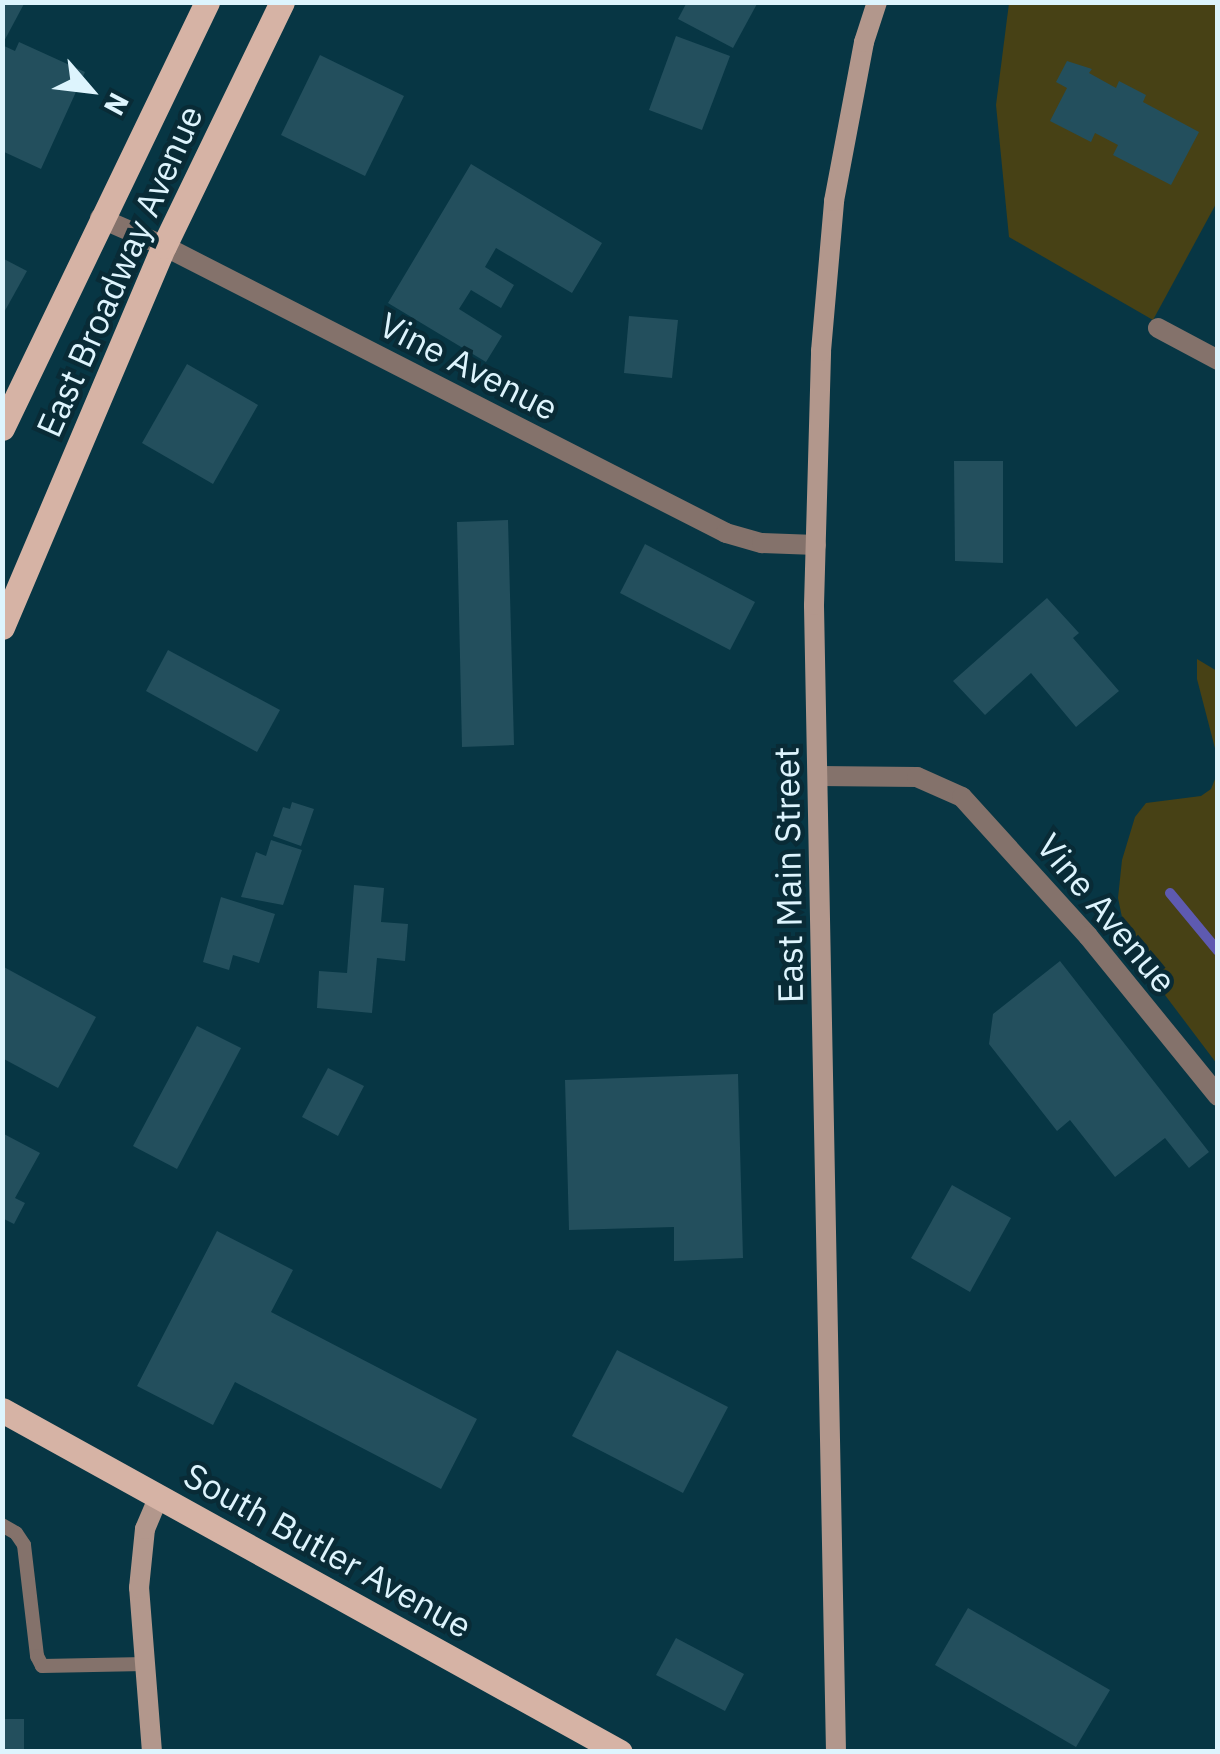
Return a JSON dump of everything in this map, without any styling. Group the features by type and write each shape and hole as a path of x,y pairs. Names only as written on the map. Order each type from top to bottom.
{"main road":[{"name":"East Broadway Avenue","path":"2,428 207,2"},
{"name":"East Broadway Avenue","path":"2,626 164,246 282,2"},
{"name":"East Main Street","path":"836,1752 816,545 821,350 834,201 864,42 877,2"},
{"name":"South Butler Avenue","path":"2,1410 620,1752"},
{"path":"152,1752 141,1550 159,1496"}],"street":[{"name":"Vine Avenue","path":"100,218 164,246 726,533 762,543 816,545"},
{"path":"1158,328 1218,360"},
{"name":"Vine Avenue","path":"818,776 918,776 968,801 1088,936 1218,1096"}],"lane":[{"path":"2,1525 16,1532 24,1545 36,1656 42,1666 145,1664"}],"shaded area":[{"path":"1009,3 1217,3 1217,202 1153,320 1009,237 996,105"},
{"path":"1197,659 1217,671 1217,756 1197,679"},
{"path":"1217,774 1217,1064 1128,946 1118,898 1122,860 1135,817 1146,803 1201,796 1211,789"}],"building":[{"path":"2,2 25,2 2,45"},
{"path":"687,2 758,2 733,48 678,19"},
{"path":"676,36 730,56 702,130 649,110"},
{"path":"19,42 85,72 41,169 2,151 2,45 15,51"},
{"path":"320,55 404,96 365,176 281,135"},
{"path":"1067,61 1092,69 1089,73 1116,88 1119,81 1146,95 1143,102 1199,132 1171,185 1113,155 1118,145 1095,133 1091,142 1050,121 1067,88 1056,82"},
{"path":"471,164 602,243 572,293 496,248 485,267 514,285 501,308 471,290 459,309 502,336 486,362 388,303"},
{"path":"2,258 27,271 2,316"},
{"path":"629,316 678,320 672,378 624,373"},
{"path":"187,364 258,405 213,484 142,443"},
{"path":"954,461 1003,461 1003,563 955,561"},
{"path":"508,520 514,745 462,747 457,522"},
{"path":"645,544 755,602 730,650 620,593"},
{"path":"1047,598 1079,633 1073,638 1119,691 1076,727 1031,673 985,715 953,681"},
{"path":"168,650 280,710 257,752 146,691"},
{"path":"292,802 314,809 301,846 273,836 283,807 290,809"},
{"path":"271,840 302,850 283,905 241,897 256,852 266,856"},
{"path":"354,885 384,888 381,922 408,924 405,961 377,958 372,1013 317,1008 319,971 347,973"},
{"path":"221,897 275,914 259,963 233,955 229,970 203,962"},
{"path":"1060,961 1209,1152 1189,1168 1165,1138 1115,1177 1070,1120 1057,1131 989,1044 993,1014"},
{"path":"2,966 96,1017 58,1088 2,1058"},
{"path":"197,1026 241,1048 177,1169 133,1146"},
{"path":"328,1068 364,1086 338,1136 302,1117"},
{"path":"738,1074 743,1258 674,1261 674,1227 569,1230 565,1080"},
{"path":"2,1133 40,1153 15,1198 25,1203 14,1224 2,1218"},
{"path":"952,1185 1011,1218 970,1292 911,1258"},
{"path":"217,1231 293,1270 271,1312 477,1419 441,1489 235,1382 213,1425 137,1386"},
{"path":"617,1350 728,1407 683,1493 572,1436"},
{"path":"968,1608 1110,1690 1076,1747 935,1665"},
{"path":"676,1638 744,1674 725,1711 656,1675"},
{"path":"2,1719 24,1719 24,1752 2,1752"}],"waterway":[{"path":"1170,893 1218,951"}]}
